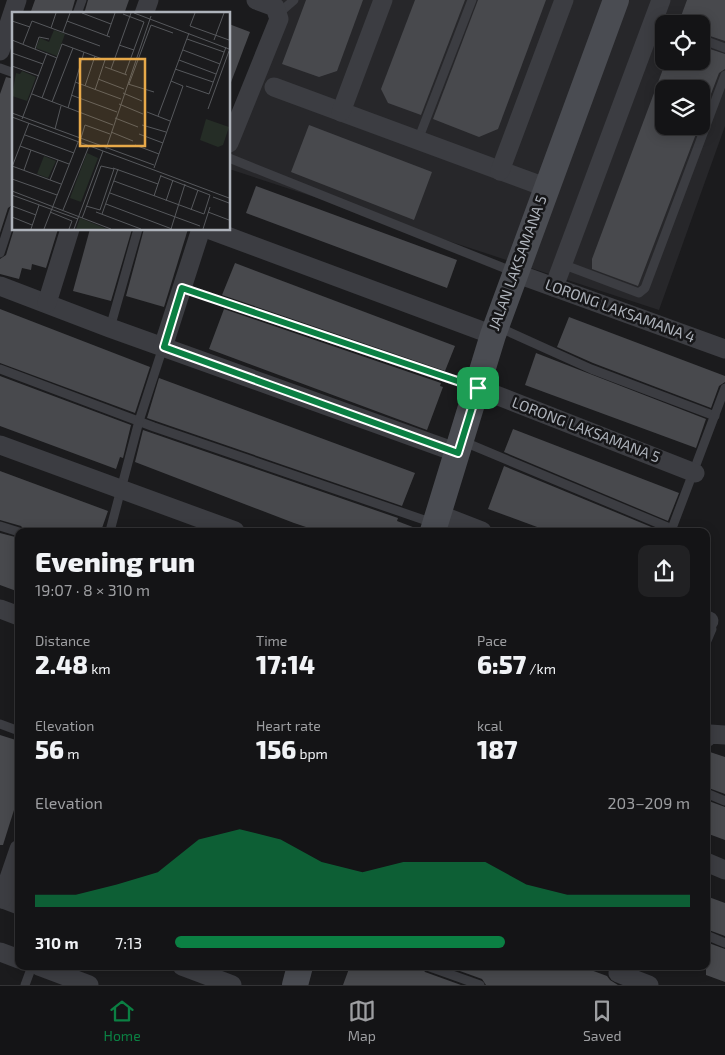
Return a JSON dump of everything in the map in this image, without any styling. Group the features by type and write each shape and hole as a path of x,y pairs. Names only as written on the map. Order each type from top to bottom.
{"street":[{"path":"13,12 17,0"},
{"path":"145,12 149,0"},
{"path":"230,141 279,19 275,8 256,0"},
{"path":"341,112 383,0"},
{"path":"500,171 564,0"},
{"name":"JALAN LAKSAMANA 5","path":"436,523 494,331 545,188 616,0"},
{"path":"660,15 661,0"},
{"path":"0,51 12,15"},
{"path":"554,287 655,33"},
{"path":"274,87 545,188"},
{"path":"47,303 70,230"},
{"path":"164,347 201,230"},
{"path":"211,230 494,331"},
{"name":"LORONG LAKSAMANA 4","path":"515,273 725,349"},
{"path":"0,286 164,347 460,447"},
{"name":"LORONG LAKSAMANA 5","path":"478,388 695,472"},
{"path":"0,445 227,528"},
{"path":"436,523 465,528"},
{"path":"0,609 15,615"},
{"path":"710,734 725,734"},
{"path":"710,864 725,870"},
{"path":"7,901 15,866"},
{"path":"0,952 15,958"},
{"path":"49,970 89,985"},
{"path":"193,970 232,985"},
{"path":"294,985 299,970"},
{"path":"617,975 649,985"}],"lane":[{"path":"78,12 82,0"},
{"path":"278,13 294,0"},
{"path":"418,140 472,0"},
{"path":"710,42 725,48"},
{"path":"0,68 12,72"},
{"path":"562,264 639,293 645,288 725,75"},
{"path":"230,158 515,273"},
{"path":"0,253 12,216"},
{"path":"110,328 138,230"},
{"path":"182,288 478,388"},
{"path":"494,331 715,416"},
{"path":"111,528 139,421 164,347"},
{"path":"0,370 139,421 436,523"},
{"path":"673,528 725,388"},
{"path":"460,447 667,528"},
{"path":"0,526 15,531"},
{"path":"0,724 15,730"},
{"path":"710,795 725,801"},
{"path":"710,937 725,943"},
{"path":"25,985 31,970"},
{"path":"438,970 480,985"}],"shaded area":[{"path":"282,0 725,0 725,126 659,310 230,169 230,135"}],"building":[{"path":"35,0 75,0 72,12 31,12"},
{"path":"88,0 129,0 125,12 85,12"},
{"path":"306,0 363,0 337,71 319,77 282,64"},
{"path":"415,0 465,0 421,115 388,103 381,89"},
{"path":"478,0 546,0 498,129 479,137 433,119"},
{"path":"687,0 725,0 725,41 710,36 710,15 681,15"},
{"path":"230,24 250,32 230,85"},
{"path":"710,49 725,54 725,69 719,73 710,96 710,80 659,80 663,70 710,70"},
{"path":"6,77 12,78 12,205 8,208 0,233 0,94"},
{"path":"655,90 655,135 696,135 638,286 592,269 592,259"},
{"path":"309,125 432,172 414,220 291,172"},
{"path":"256,186 457,260 447,288 246,213"},
{"path":"14,230 58,230 46,268 32,264 31,270 22,268 19,279 0,274 0,259 6,255"},
{"path":"90,230 132,230 111,301 73,291"},
{"path":"144,230 188,230 164,307 126,296"},
{"path":"235,263 455,346 445,371 222,295"},
{"path":"0,309 150,367 135,413 0,363"},
{"path":"224,309 441,383 440,386 443,387 427,430 209,349"},
{"path":"569,317 725,376 725,382 719,386 711,408 593,363 557,347"},
{"path":"536,353 706,419 696,448 525,385"},
{"path":"0,376 131,425 123,458 120,457 116,469 0,426"},
{"path":"159,378 415,473 402,506 147,418"},
{"path":"513,429 679,493 668,521 504,452"},
{"path":"143,430 398,518 397,521 415,528 309,528 135,462"},
{"path":"504,466 654,528 540,528 488,509"},
{"path":"0,471 108,511 102,528 23,528 0,520"},
{"path":"0,533 15,537 15,591 0,585"},
{"path":"0,735 15,740 15,807 3,845 0,845"},
{"path":"710,752 725,757 725,794 710,788"},
{"path":"710,801 725,807 725,840 710,834"},
{"path":"710,897 725,903 725,936 710,930"},
{"path":"710,943 725,949 725,982 706,975 706,970 710,970"},
{"path":"349,970 424,970 461,985 343,985"},
{"path":"457,970 591,970 607,976 618,985 486,985 482,979"}],"route":[{"path":"182,288 478,388 458,453 164,347 182,288"}]}
